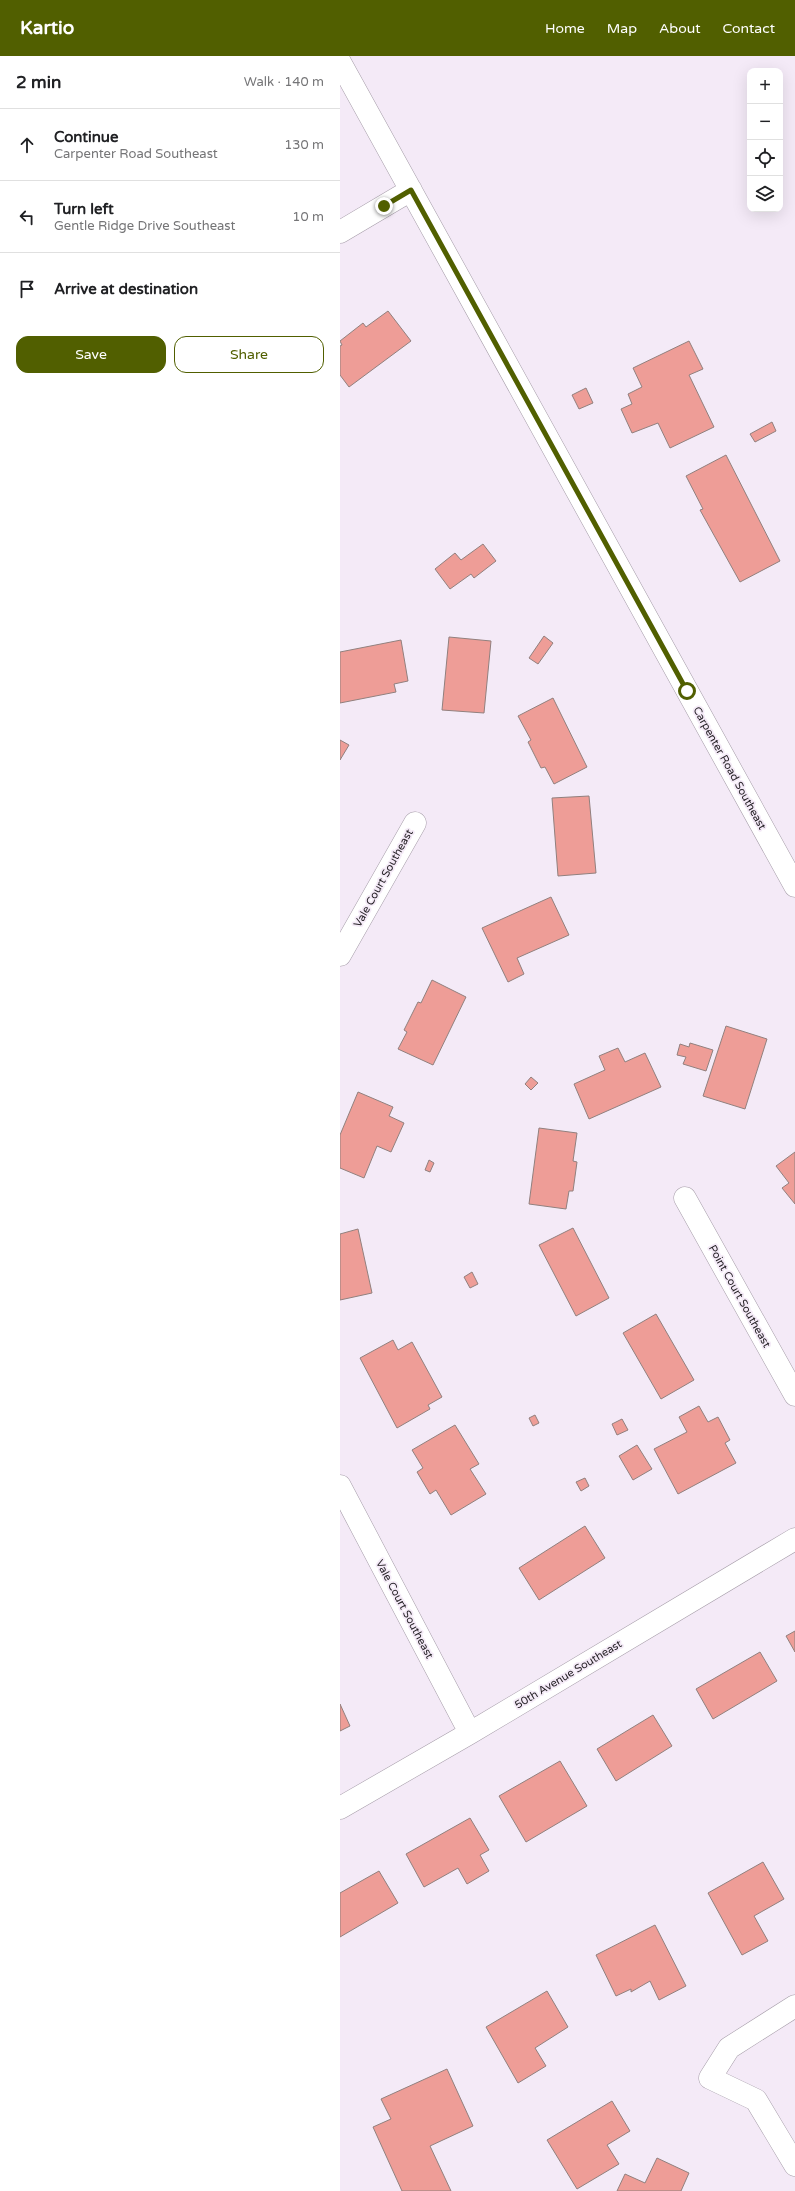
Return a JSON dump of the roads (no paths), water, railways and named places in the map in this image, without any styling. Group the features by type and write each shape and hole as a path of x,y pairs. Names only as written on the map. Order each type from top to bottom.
{"street":[{"name":"Carpenter Road Southeast","path":"340,62 795,886"},
{"path":"340,232 411,190"},
{"name":"Vale Court Southeast","path":"340,955 415,823"},
{"name":"Point Court Southeast","path":"686,1198 795,1395"},
{"name":"Vale Court Southeast","path":"340,1486 470,1733"},
{"name":"50th Avenue Southeast","path":"340,1808 470,1733 795,1539"},
{"path":"795,2006 729,2048 710,2078 756,2100 795,2165"}]}
